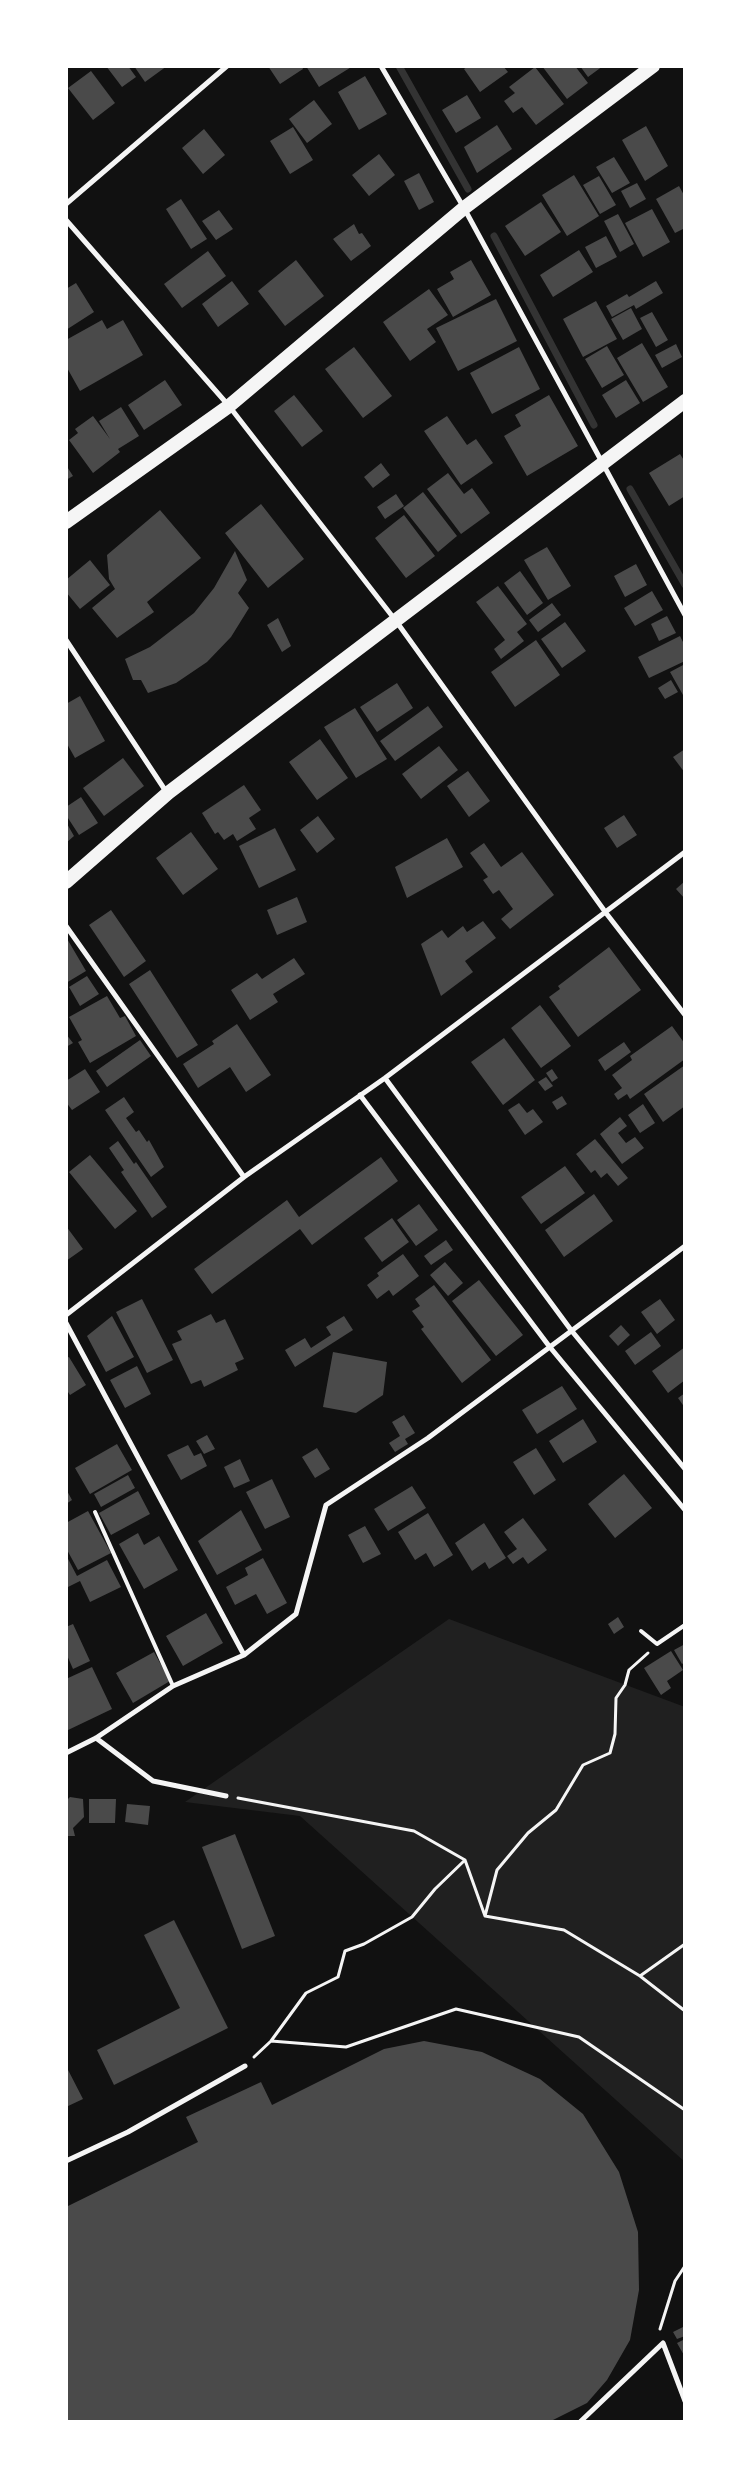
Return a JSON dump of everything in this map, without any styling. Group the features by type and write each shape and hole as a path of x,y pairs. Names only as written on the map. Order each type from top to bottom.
{"highway":[{"path":"66,522 229,406 464,208 653,66"},
{"path":"66,882 168,793 685,401"}],"street":[{"path":"66,204 227,66"},
{"path":"380,66 464,208 685,615"},
{"path":"66,220 229,406 396,622 606,913 685,1015"},
{"path":"66,640 168,793"},
{"path":"66,1315 244,1177 385,1078 685,852"},
{"path":"66,926 244,1177"},
{"path":"385,1078 571,1330 685,1468"},
{"path":"360,1095 549,1346 685,1510"},
{"path":"66,1752 96,1738 173,1686 244,1655 296,1614 326,1505 428,1438 685,1246"},
{"path":"66,1323 244,1655"},
{"path":"96,1738 153,1781 226,1796"},
{"path":"66,2161 128,2132 245,2066"},
{"path":"580,2422 663,2343 685,2401"}],"lane":[{"path":"95,1512 173,1686"},
{"path":"641,1630 657,1644 685,1625"}],"path":[{"path":"485,1916 497,1870 528,1833 556,1810 583,1765 610,1753 615,1734 616,1698 625,1685 628,1670 657,1644"},
{"path":"226,1796 414,1831 464,1860 485,1916"},
{"path":"245,2066 271,2042 306,1993 338,1977 345,1951 364,1944 412,1917 435,1889 464,1860"},
{"path":"485,1916 564,1930 640,1976 685,2011"},
{"path":"640,1976 685,1944"},
{"path":"271,2042 346,2047 456,2009 579,2037 685,2110"},
{"path":"663,2343 659,2326 674,2281 685,2266"}],"shaded area":[{"path":"449,1619 685,1707 685,2162 300,1816 185,1802"}],"building":[{"path":"106,66 128,66 136,77 122,87"},
{"path":"134,66 167,66 145,82"},
{"path":"268,66 302,66 303,69 280,84"},
{"path":"306,66 353,66 319,87"},
{"path":"468,66 503,66 508,72 480,92 464,69"},
{"path":"542,66 575,66 588,83 567,99"},
{"path":"580,66 603,66 588,77"},
{"path":"535,67 564,104 536,125 522,107 513,113 504,101 515,93 509,87"},
{"path":"91,71 115,103 93,120 68,88"},
{"path":"365,76 387,114 359,130 338,92"},
{"path":"467,95 481,118 456,133 442,110"},
{"path":"314,100 332,124 307,143 289,119"},
{"path":"497,125 512,149 477,173 464,147"},
{"path":"646,126 668,166 645,181 622,140"},
{"path":"293,127 313,160 290,174 270,141"},
{"path":"204,129 225,155 203,174 182,148"},
{"path":"379,154 395,175 369,196 352,175"},
{"path":"614,157 630,183 612,193 596,167"},
{"path":"419,173 434,202 419,210 404,181"},
{"path":"574,175 599,216 567,236 542,195"},
{"path":"599,176 616,205 600,214 583,185"},
{"path":"637,183 646,199 630,208 621,191"},
{"path":"679,186 685,197 685,228 675,233 656,199"},
{"path":"181,199 207,239 191,249 166,209"},
{"path":"541,202 561,232 525,256 505,226"},
{"path":"652,209 670,242 643,257 625,223"},
{"path":"219,210 233,229 216,240 202,221"},
{"path":"618,214 634,244 620,252 604,221"},
{"path":"354,224 359,234 362,233 371,246 351,261 333,239"},
{"path":"606,236 617,257 596,268 585,247"},
{"path":"579,250 593,272 553,297 540,275"},
{"path":"208,251 226,276 182,308 164,284"},
{"path":"296,260 324,296 285,326 258,291"},
{"path":"471,260 491,295 453,317 437,289 454,279 450,272"},
{"path":"232,281 249,304 218,327 202,304"},
{"path":"656,281 663,293 636,309 634,305 612,317 606,306 627,294 629,297"},
{"path":"76,283 94,312 66,330 66,289"},
{"path":"429,289 448,315 427,329 436,342 410,361 383,322"},
{"path":"496,299 517,341 458,371 436,328"},
{"path":"596,301 617,339 583,357 563,319"},
{"path":"631,308 642,329 623,340 611,319"},
{"path":"652,312 668,340 656,347 640,318"},
{"path":"102,320 107,329 123,320 143,355 80,391 66,366 66,340"},
{"path":"642,343 668,387 643,402 617,358"},
{"path":"676,344 682,357 662,368 655,355"},
{"path":"607,346 624,375 602,388 585,359"},
{"path":"354,347 392,396 363,418 325,369"},
{"path":"519,347 540,389 492,414 470,373"},
{"path":"165,380 182,405 144,430 128,405"},
{"path":"626,380 640,403 616,418 602,395"},
{"path":"294,395 323,431 302,447 274,411"},
{"path":"549,395 578,446 527,476 504,436 521,426 515,415"},
{"path":"121,407 139,436 118,449 120,452 93,473 69,440 78,433 75,429 93,416 110,439 99,421"},
{"path":"447,416 467,445 476,439 493,463 461,485 424,431"},
{"path":"680,454 685,462 685,496 669,506 649,473"},
{"path":"381,463 390,475 373,488 364,477"},
{"path":"66,465 73,476 66,480"},
{"path":"448,473 464,494 472,488 490,513 461,534 427,489"},
{"path":"423,492 457,536 438,552 403,508"},
{"path":"396,494 404,506 385,519 377,507"},
{"path":"261,504 304,559 268,588 225,533"},
{"path":"160,510 201,558 147,602 154,612 117,638 92,608 115,589 109,579 107,555"},
{"path":"404,515 435,556 406,578 375,538"},
{"path":"547,547 571,586 548,600 524,560"},
{"path":"235,551 247,580 238,593 249,608 231,637 207,662 176,683 148,693 141,680 133,680 125,659 150,647 194,613 214,588"},
{"path":"90,560 110,585 80,609 66,592 66,580"},
{"path":"636,564 647,585 625,597 614,576"},
{"path":"520,571 543,603 527,615 504,583"},
{"path":"498,586 527,624 517,632 524,641 501,659 494,649 505,640 476,602"},
{"path":"652,591 663,610 635,626 624,608"},
{"path":"552,603 561,615 538,632 529,620"},
{"path":"667,616 676,633 659,641 651,624"},
{"path":"278,618 291,646 282,652 267,625"},
{"path":"565,622 586,651 562,668 541,639"},
{"path":"680,636 685,646 685,661 649,678 638,657"},
{"path":"536,640 560,675 515,707 491,672"},
{"path":"685,664 685,694 683,695 670,672"},
{"path":"671,680 678,692 665,699 658,688"},
{"path":"397,683 413,708 377,732 360,707"},
{"path":"80,696 105,741 75,758 66,742 66,704"},
{"path":"428,706 443,727 395,761 380,741"},
{"path":"355,708 387,759 356,778 324,727"},
{"path":"320,739 348,778 317,800 289,762"},
{"path":"439,746 458,770 421,799 402,774"},
{"path":"685,749 685,773 673,757"},
{"path":"123,758 144,786 104,816 83,788"},
{"path":"468,771 490,801 469,817 447,786"},
{"path":"244,785 261,810 249,818 256,829 237,841 233,834 224,840 218,832 215,834 202,813"},
{"path":"81,797 98,823 79,835 66,815 66,807"},
{"path":"624,815 637,835 617,848 604,828"},
{"path":"318,816 335,839 317,853 300,830"},
{"path":"66,822 74,836 66,843"},
{"path":"275,828 296,870 259,888 239,846"},
{"path":"191,832 218,869 183,895 156,858"},
{"path":"447,838 463,867 407,898 395,867"},
{"path":"484,843 501,867 522,852 554,895 510,929 501,919 513,909 499,890 493,894 483,880 488,877 470,853"},
{"path":"685,881 685,899 676,889"},
{"path":"297,897 307,922 277,935 267,910"},
{"path":"111,910 146,961 124,977 89,925"},
{"path":"483,921 496,938 465,961 473,972 441,996 421,944 442,930 448,938 463,926 467,932"},
{"path":"66,937 86,971 66,983"},
{"path":"609,947 641,990 578,1037 549,997 560,989 558,986"},
{"path":"294,958 305,974 273,994 278,1002 250,1020 231,990 257,973 262,979"},
{"path":"150,970 198,1045 177,1058 129,984"},
{"path":"87,976 99,994 80,1006 69,987"},
{"path":"107,996 120,1018 125,1016 136,1036 90,1063 78,1042 82,1040 69,1017"},
{"path":"540,1005 571,1046 541,1068 511,1028"},
{"path":"237,1024 271,1075 246,1092 230,1067 198,1088 183,1064 214,1044 212,1041"},
{"path":"672,1026 685,1044 685,1059 630,1099 627,1094 618,1100 614,1094 622,1088 612,1075 632,1060 630,1056"},
{"path":"66,1034 73,1043 66,1047"},
{"path":"504,1038 535,1080 503,1105 471,1062"},
{"path":"140,1040 151,1056 107,1087 96,1071"},
{"path":"624,1042 631,1052 605,1071 598,1060"},
{"path":"685,1065 685,1106 663,1122 644,1094"},
{"path":"85,1069 100,1092 72,1110 66,1102 66,1081"},
{"path":"552,1069 558,1078 552,1082 546,1073"},
{"path":"546,1077 553,1086 545,1091 538,1082"},
{"path":"562,1096 567,1104 557,1110 552,1102"},
{"path":"124,1097 134,1112 126,1118 136,1132 139,1130 147,1142 149,1140 164,1167 151,1177 105,1110"},
{"path":"519,1103 527,1113 533,1109 543,1122 525,1135 508,1110"},
{"path":"643,1104 655,1123 640,1133 628,1115"},
{"path":"620,1117 627,1126 618,1133 626,1143 635,1137 644,1148 622,1164 600,1134"},
{"path":"595,1139 628,1178 618,1186 607,1173 601,1178 595,1170 591,1173 576,1154"},
{"path":"118,1141 134,1164 136,1162 167,1207 152,1218 121,1172 124,1170 109,1148"},
{"path":"90,1155 137,1211 115,1229 69,1172"},
{"path":"381,1157 398,1181 312,1245 300,1229 212,1294 194,1269 287,1200 299,1217"},
{"path":"565,1166 585,1193 541,1224 521,1197"},
{"path":"594,1194 613,1221 564,1257 545,1230"},
{"path":"419,1204 438,1230 416,1246 397,1220"},
{"path":"392,1218 409,1242 382,1262 364,1238"},
{"path":"66,1226 83,1249 66,1261"},
{"path":"446,1240 453,1250 431,1265 424,1256"},
{"path":"403,1254 419,1276 393,1296 389,1290 377,1299 367,1285 379,1276 377,1273"},
{"path":"445,1262 463,1283 448,1296 430,1275"},
{"path":"479,1280 523,1335 496,1356 452,1301"},
{"path":"434,1285 491,1360 462,1383 421,1329 424,1327 412,1311 420,1306 415,1299"},
{"path":"142,1299 173,1360 147,1373 116,1312"},
{"path":"660,1299 675,1320 657,1334 641,1312"},
{"path":"211,1314 216,1323 225,1319 244,1359 235,1363 238,1370 204,1387 201,1380 191,1384 172,1344 182,1340 177,1331"},
{"path":"112,1316 134,1357 106,1372 87,1336"},
{"path":"344,1316 353,1330 295,1367 285,1350 305,1338 311,1348 331,1335 326,1327"},
{"path":"621,1325 630,1335 618,1346 609,1336"},
{"path":"651,1332 661,1346 635,1365 625,1351"},
{"path":"685,1347 685,1380 668,1393 652,1371"},
{"path":"333,1352 387,1362 383,1395 356,1413 323,1407"},
{"path":"69,1357 86,1385 70,1395 66,1389 66,1358"},
{"path":"137,1366 151,1394 125,1408 110,1380"},
{"path":"562,1386 577,1409 537,1434 522,1410"},
{"path":"685,1393 685,1408 678,1398"},
{"path":"404,1415 415,1433 405,1439 408,1444 395,1452 389,1443 400,1436 392,1422"},
{"path":"583,1419 597,1442 563,1463 549,1441"},
{"path":"207,1435 215,1449 204,1454 196,1441"},
{"path":"117,1444 132,1470 90,1494 75,1468"},
{"path":"188,1445 194,1456 201,1453 207,1466 181,1480 167,1455"},
{"path":"317,1448 330,1469 315,1478 302,1457"},
{"path":"536,1448 556,1480 534,1495 513,1462"},
{"path":"240,1459 250,1481 234,1488 224,1467"},
{"path":"624,1474 652,1508 615,1538 588,1504"},
{"path":"128,1475 135,1488 101,1507 94,1494"},
{"path":"272,1479 290,1517 265,1529 246,1492"},
{"path":"412,1486 426,1508 388,1531 374,1509"},
{"path":"66,1489 72,1500 66,1504"},
{"path":"138,1491 150,1514 111,1535 99,1513"},
{"path":"241,1510 262,1550 217,1575 198,1541"},
{"path":"88,1511 111,1553 78,1570 66,1548 66,1523"},
{"path":"428,1513 453,1555 434,1567 426,1553 415,1560 398,1532"},
{"path":"523,1518 547,1550 528,1564 523,1557 513,1564 507,1556 517,1549 504,1532"},
{"path":"484,1523 506,1558 489,1569 485,1562 472,1571 455,1543"},
{"path":"365,1526 381,1554 363,1563 348,1535"},
{"path":"138,1533 144,1545 159,1536 178,1570 144,1589 119,1544"},
{"path":"66,1555 77,1576 107,1560 121,1587 90,1602 80,1581 66,1588"},
{"path":"263,1558 287,1603 267,1614 256,1594 235,1605 226,1587 248,1575 245,1568"},
{"path":"206,1613 223,1643 183,1666 166,1636"},
{"path":"618,1617 624,1627 614,1634 608,1624"},
{"path":"73,1624 90,1661 73,1669 66,1653 66,1627"},
{"path":"685,1644 685,1662 682,1664 674,1650"},
{"path":"671,1651 683,1670 667,1681 671,1688 661,1695 644,1668"},
{"path":"154,1652 170,1681 133,1703 116,1673"},
{"path":"92,1667 112,1709 66,1731 66,1679"},
{"path":"70,1797 83,1799 84,1817 73,1828 75,1836 66,1836 66,1801"},
{"path":"89,1799 116,1799 115,1823 89,1823"},
{"path":"127,1804 150,1806 148,1825 125,1822"},
{"path":"235,1834 275,1936 242,1949 202,1847"},
{"path":"174,1920 228,2028 114,2085 97,2050 180,2008 144,1935"},
{"path":"424,2041 482,2052 540,2079 583,2114 619,2172 638,2232 639,2290 630,2340 607,2380 587,2403 549,2422 66,2422 66,2207 198,2142 186,2117 261,2082 272,2105 384,2049"},
{"path":"66,2066 83,2099 66,2107"},
{"path":"685,2326 685,2336 677,2339 673,2332"},
{"path":"685,2339 685,2357 677,2343"}],"waterway":[{"path":"399,66 468,189"},
{"path":"494,236 594,425"},
{"path":"630,489 685,585"}]}
